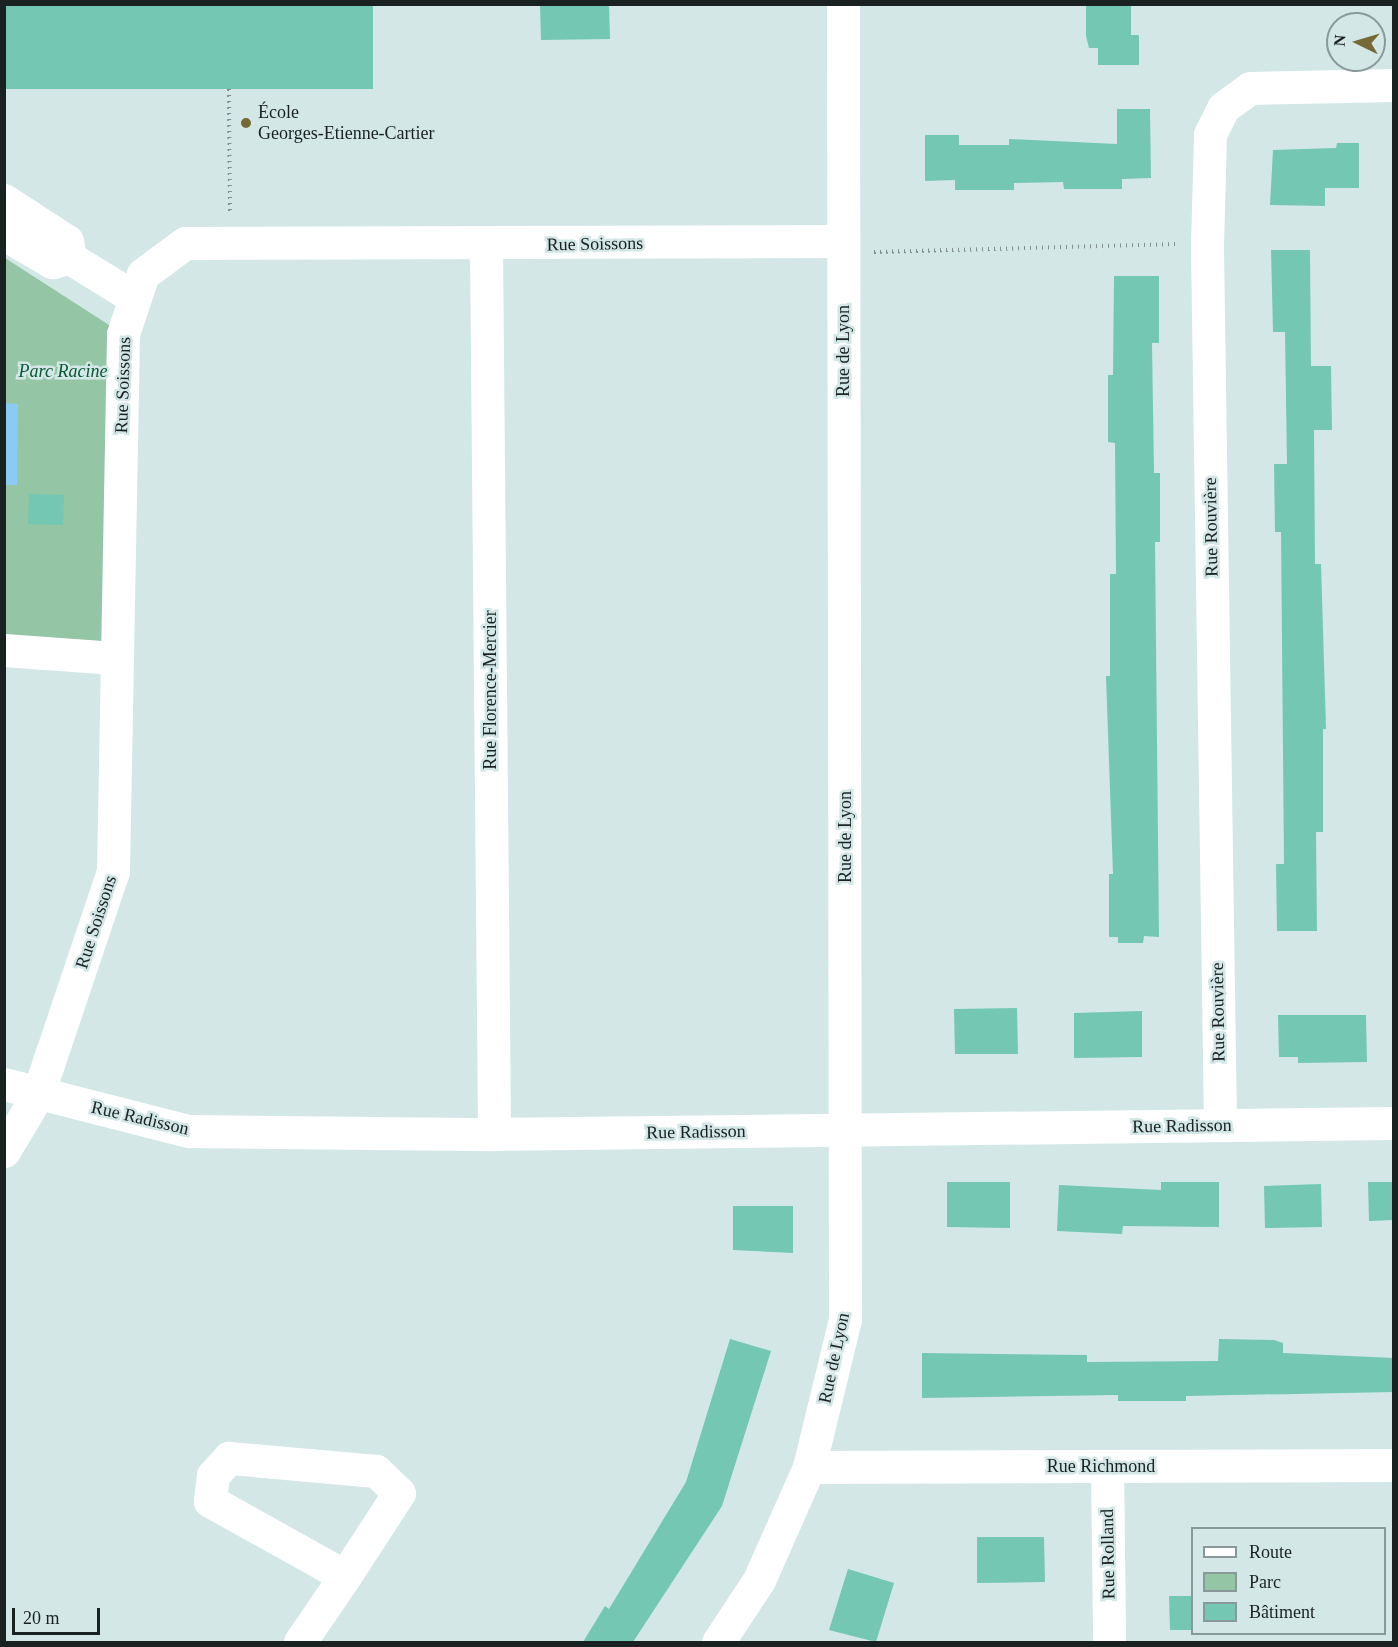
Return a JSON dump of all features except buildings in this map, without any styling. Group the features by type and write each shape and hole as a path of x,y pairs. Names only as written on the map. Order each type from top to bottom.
{"street":[{"name":"Rue de Lyon","path":"718,1642 759,1580 809,1467 845,1319 847,1130 842,241 843,4"},
{"name":"Rue Rouvière","path":"1220,1125 1207,244 1210,134 1224,107 1250,88 1394,85"},
{"path":"4,200 67,241 70,258"},
{"path":"4,234 52,262 70,258 135,298"},
{"name":"Rue Soissons","path":"4,1151 38,1094 113,871 115,658 123,334 143,274 185,243 486,246 842,241"},
{"name":"Rue Florence-Mercier","path":"486,246 494,1134"},
{"path":"4,650 115,658"},
{"name":"Rue Radisson","path":"4,1084 189,1131 494,1134 1394,1123"},
{"path":"300,1642 345,1576 399,1493 376,1471 229,1458 213,1475 210,1502 345,1576"},
{"name":"Rue Richmond","path":"809,1467 1394,1465"},
{"name":"Rue Rolland","path":"1107,1466 1109,1642"}],"path":[{"path":"229,89 230,242"},
{"path":"842,241 878,253 1207,244"}],"green space":[{"name":"Parc Racine","path":"5,258 123,334 115,658 5,650"}],"water":[{"path":"5,403 18,404 17,485 5,485"}],"place":[{"name":"École Georges-Etienne-Cartier","path":"246,123"}]}
